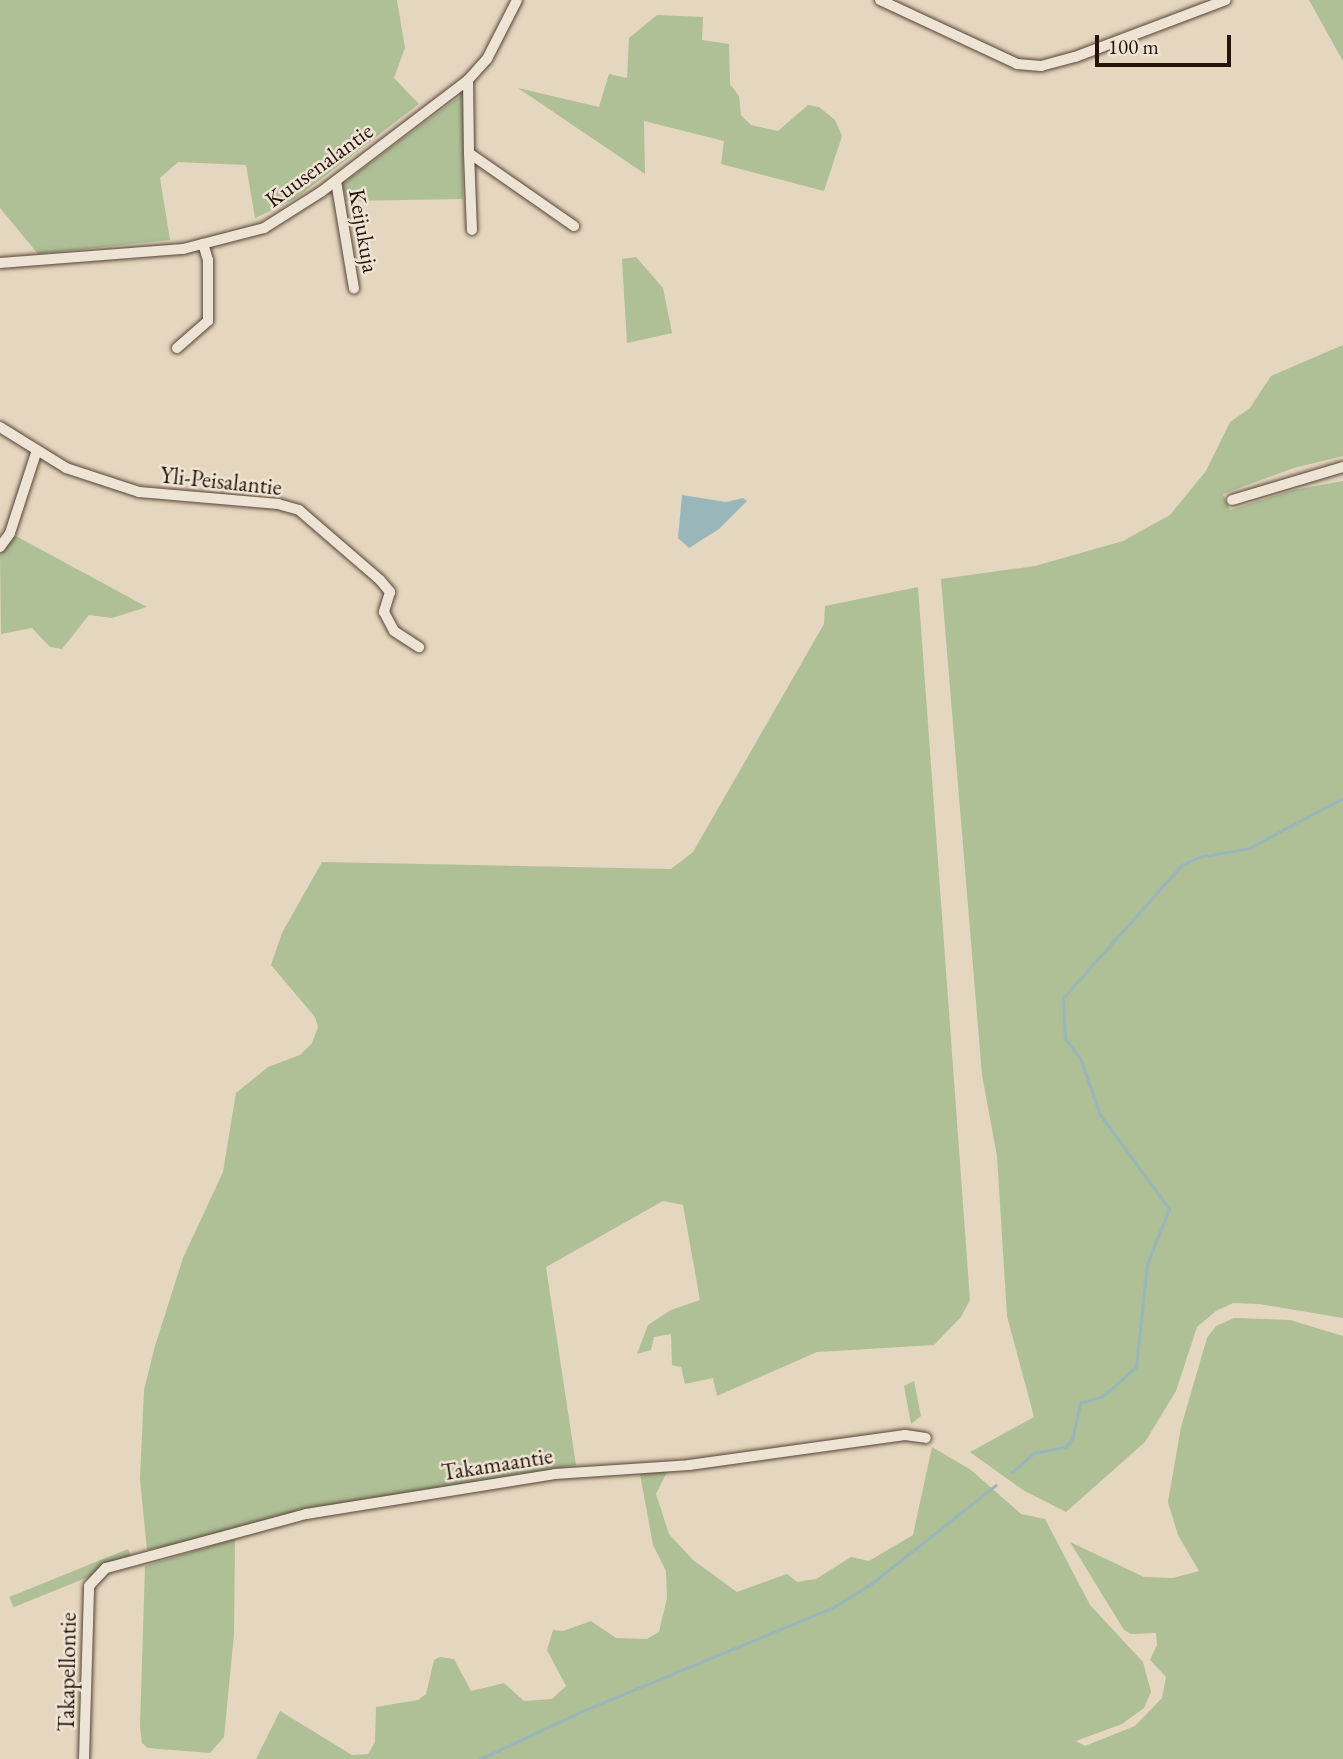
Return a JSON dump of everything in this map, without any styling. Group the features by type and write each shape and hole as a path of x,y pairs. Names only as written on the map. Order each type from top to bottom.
{"street":[{"name":"Kuusenalantie","path":"0,263 202,244 264,228 336,181 468,80 487,58 517,0"},
{"path":"880,0 1017,64 1041,66 1100,48 1226,0"},
{"path":"468,80 472,230"},
{"path":"469,153 574,226"},
{"name":"Keijukuja","path":"336,181 354,288"},
{"path":"177,348 208,321 208,260 202,244"},
{"name":"Yli-Peisalantie","path":"0,427 36,453 139,492 278,504 299,510 380,580 390,592 384,612 394,631 419,647"},
{"path":"0,547 10,533 36,453"},
{"path":"1232,500 1343,468"},
{"name":"Takamaantie","path":"89,1586 106,1568 306,1514 555,1474 689,1465 905,1435 926,1438"},
{"name":"Takapellontie","path":"84,1759 89,1586"}],"green space":[{"path":"0,0 397,0 405,48 394,78 419,104 295,199 255,218 246,165 178,162 160,178 170,240 38,254 0,208"},
{"path":"1309,0 1343,0 1343,61"},
{"path":"657,15 703,17 702,40 729,44 730,84 739,96 741,115 751,125 778,131 808,105 819,107 835,120 842,136 824,191 721,164 724,141 644,121 645,174 518,88 599,107 609,74 627,78 629,38"},
{"path":"463,94 463,199 347,201 342,184"},
{"path":"636,257 663,288 672,333 627,343 622,259"},
{"path":"1343,345 1343,456 1294,468 1223,494 1230,510 1293,490 1343,481 1343,1318 1259,1304 1233,1303 1216,1311 1197,1327 1176,1391 1145,1442 1066,1512 1023,1490 970,1452 1034,1417 1007,1316 997,1156 982,1075 941,579 1035,566 1123,541 1170,515 1206,471 1230,422 1250,408 1271,376"},
{"path":"14,535 147,607 112,618 89,615 62,649 50,647 32,628 1,634 0,554"},
{"path":"918,587 970,1300 961,1317 934,1345 817,1352 717,1396 713,1378 685,1384 681,1367 672,1365 671,1334 654,1337 651,1350 637,1354 648,1325 671,1310 700,1300 683,1205 663,1201 546,1267 576,1465 147,1550 140,1479 144,1390 155,1346 183,1258 223,1172 236,1093 268,1067 300,1055 312,1043 318,1027 315,1017 271,965 282,933 322,862 671,869 693,852 824,624 825,606"},
{"path":"1234,1318 1290,1320 1343,1336 1343,1759 256,1759 280,1711 352,1755 368,1754 375,1742 376,1707 418,1700 426,1694 434,1660 440,1657 454,1659 471,1691 504,1683 524,1701 552,1699 566,1686 547,1650 553,1630 563,1631 591,1621 616,1638 647,1639 659,1632 667,1598 666,1571 653,1545 640,1474 668,1470 656,1494 669,1534 693,1560 737,1592 787,1574 797,1582 816,1579 851,1557 869,1561 913,1535 932,1447 971,1470 1021,1514 1045,1519 1090,1605 1143,1662 1151,1692 1144,1708 1122,1724 1076,1741 1085,1746 1135,1726 1162,1698 1166,1677 1150,1660 1157,1645 1156,1633 1131,1634 1124,1630 1070,1542 1144,1577 1173,1578 1199,1571 1178,1535 1168,1502 1181,1427 1207,1338 1216,1326"},
{"path":"914,1381 921,1416 911,1424 904,1386"},
{"path":"235,1539 234,1634 224,1737 210,1753 148,1748 142,1743 140,1727 145,1566"},
{"path":"128,1549 132,1559 13,1607 9,1597"}],"water":[{"path":"682,495 726,502 743,498 747,501 719,529 689,548 678,538"}],"waterway":[{"path":"1011,1473 1034,1453 1065,1447 1072,1439 1080,1403 1103,1396 1136,1367 1147,1264 1169,1209 1100,1115 1080,1058 1065,1039 1063,998 1182,865 1199,857 1249,848 1343,798"},
{"path":"480,1759 578,1713 832,1608 871,1584 996,1485"}]}
